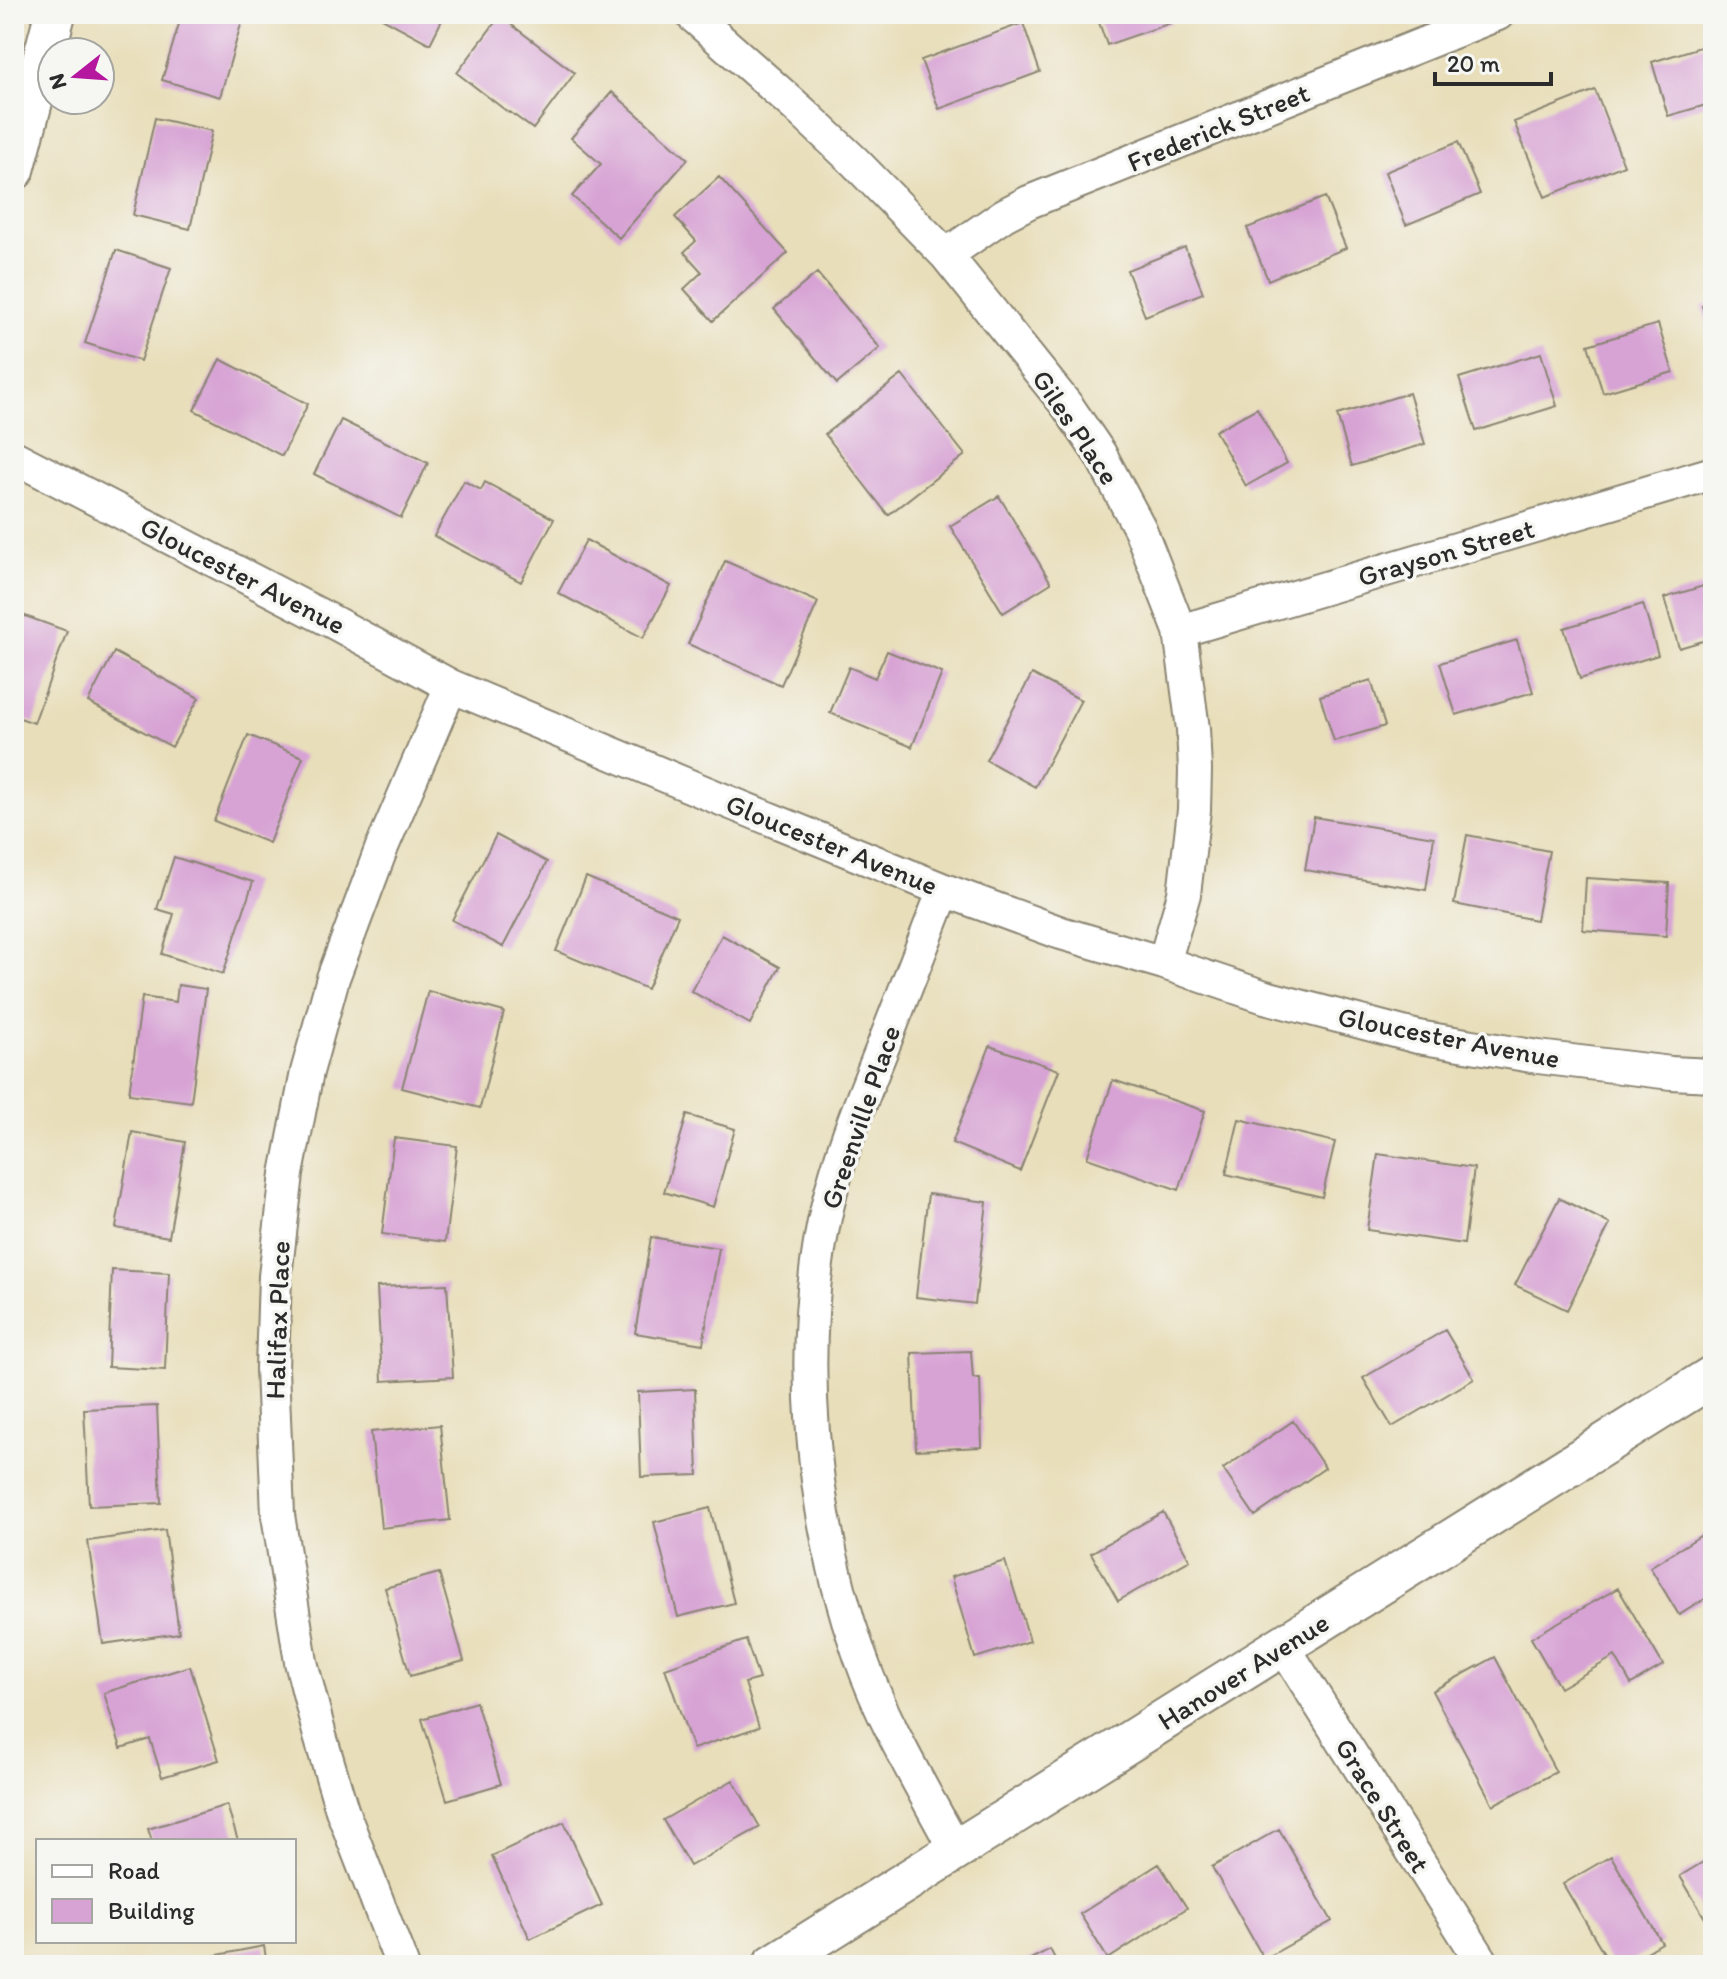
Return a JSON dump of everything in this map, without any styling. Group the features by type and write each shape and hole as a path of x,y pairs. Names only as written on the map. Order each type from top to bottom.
{"street":[{"path":"14,170 55,14"},
{"name":"Giles Place","path":"691,14 814,123 946,255 1068,407 1100,454 1140,529 1180,631 1193,729 1194,810 1184,894 1164,963"},
{"name":"Frederick Street","path":"946,255 1004,215 1029,202 1498,14"},
{"name":"Gloucester Avenue","path":"14,457 451,686 944,890 1061,933 1265,997 1418,1037 1538,1057 1710,1077"},
{"name":"Grayson Street","path":"1180,631 1713,473"},
{"name":"Halifax Place","path":"402,1965 342,1810 301,1662 278,1515 272,1369 275,1276 287,1174 307,1072 333,978 382,847 451,686"},
{"name":"Greenville Place","path":"944,890 848,1133 827,1208 814,1286 811,1368 816,1464 826,1532 841,1599 860,1657 892,1733 956,1851"},
{"name":"Hanover Avenue","path":"773,1965 1713,1376"},
{"name":"Grace Street","path":"1283,1646 1484,1965"}],"building":[{"path":"182,14 244,14 220,97 162,80"},
{"path":"382,14 445,14 430,44 380,17"},
{"path":"1096,14 1168,14 1171,23 1107,45"},
{"path":"500,16 575,73 533,129 457,73"},
{"path":"1023,23 1040,72 939,109 921,60"},
{"path":"1713,43 1713,103 1668,116 1652,62"},
{"path":"1595,90 1624,165 1545,197 1514,122"},
{"path":"612,92 688,159 619,238 572,196 601,164 571,138"},
{"path":"155,118 212,131 190,229 133,215"},
{"path":"1458,142 1480,194 1406,225 1385,172"},
{"path":"719,177 788,253 713,321 684,289 702,272 684,252 696,241 675,217"},
{"path":"1325,197 1346,248 1268,280 1247,228"},
{"path":"1185,247 1203,293 1145,316 1127,270"},
{"path":"116,250 171,268 140,361 85,343"},
{"path":"817,273 880,348 837,384 774,309"},
{"path":"1713,303 1713,340 1712,340 1702,306"},
{"path":"1658,324 1673,372 1603,393 1588,345"},
{"path":"1541,353 1557,406 1476,431 1459,378"},
{"path":"220,359 308,404 282,456 194,410"},
{"path":"902,375 965,455 888,515 825,434"},
{"path":"1409,393 1425,444 1352,466 1337,415"},
{"path":"1257,408 1287,463 1246,486 1215,431"},
{"path":"341,420 428,463 401,518 314,474"},
{"path":"464,481 481,490 485,482 554,519 521,582 434,536"},
{"path":"999,496 1051,583 1003,613 950,526"},
{"path":"586,540 671,586 643,638 558,593"},
{"path":"725,561 818,602 781,685 688,644"},
{"path":"1713,583 1713,638 1679,648 1664,598"},
{"path":"1643,604 1658,655 1580,679 1564,628"},
{"path":"14,612 67,631 34,723 14,716"},
{"path":"1517,640 1533,692 1456,715 1440,663"},
{"path":"887,651 942,673 912,747 830,713 849,667 875,678"},
{"path":"114,652 199,698 172,747 88,702"},
{"path":"1032,674 1081,700 1035,787 986,760"},
{"path":"1371,680 1385,726 1334,741 1320,696"},
{"path":"248,735 303,757 269,843 214,821"},
{"path":"1314,817 1434,837 1426,890 1305,870"},
{"path":"496,835 547,862 503,947 452,920"},
{"path":"1467,835 1549,851 1536,920 1454,904"},
{"path":"174,857 253,882 223,974 162,954 174,914 157,909"},
{"path":"586,877 678,916 647,989 556,951"},
{"path":"1586,878 1669,883 1666,936 1583,930"},
{"path":"722,935 780,967 750,1024 691,991"},
{"path":"178,985 206,989 191,1102 129,1094 142,997 176,1002"},
{"path":"428,991 504,1012 480,1108 402,1088"},
{"path":"990,1046 1059,1070 1020,1171 952,1143"},
{"path":"1113,1080 1205,1111 1179,1190 1087,1158"},
{"path":"687,1115 735,1129 713,1207 664,1192"},
{"path":"1239,1119 1335,1142 1322,1197 1226,1174"},
{"path":"132,1132 185,1142 169,1237 116,1228"},
{"path":"394,1138 457,1146 445,1242 382,1234"},
{"path":"1378,1154 1474,1168 1464,1244 1367,1230"},
{"path":"928,1194 987,1202 975,1304 916,1297"},
{"path":"1559,1198 1610,1224 1567,1310 1515,1285"},
{"path":"651,1237 719,1248 703,1344 635,1333"},
{"path":"112,1270 169,1273 165,1370 108,1367"},
{"path":"447,1284 453,1377 382,1381 377,1287"},
{"path":"1445,1330 1474,1379 1392,1427 1363,1378"},
{"path":"971,1351 973,1378 980,1378 982,1447 916,1450 912,1353"},
{"path":"695,1389 698,1475 641,1477 638,1392"},
{"path":"157,1406 161,1503 89,1506 84,1409"},
{"path":"1293,1421 1325,1468 1255,1516 1223,1469"},
{"path":"440,1425 450,1520 381,1528 371,1432"},
{"path":"710,1508 734,1603 678,1617 654,1522"},
{"path":"1163,1512 1190,1560 1118,1601 1091,1553"},
{"path":"1713,1528 1713,1594 1679,1615 1650,1567"},
{"path":"165,1530 179,1633 103,1644 88,1541"},
{"path":"1005,1561 1030,1641 975,1658 951,1577"},
{"path":"439,1573 464,1661 410,1676 385,1588"},
{"path":"1618,1588 1663,1665 1631,1684 1615,1656 1560,1688 1531,1638"},
{"path":"746,1640 759,1679 745,1683 759,1727 693,1749 665,1668"},
{"path":"1495,1657 1556,1772 1493,1805 1432,1691"},
{"path":"190,1666 219,1760 162,1777 150,1739 121,1748 104,1693"},
{"path":"476,1702 501,1784 447,1800 422,1719"},
{"path":"733,1780 760,1827 690,1866 663,1820"},
{"path":"227,1805 237,1839 151,1839 148,1829"},
{"path":"564,1822 602,1905 530,1939 492,1856"},
{"path":"1279,1829 1332,1921 1264,1959 1212,1867"},
{"path":"1611,1856 1662,1943 1625,1965 1611,1965 1563,1884"},
{"path":"1713,1856 1713,1922 1709,1925 1680,1876"},
{"path":"1159,1864 1187,1908 1108,1959 1080,1914"},
{"path":"264,1946 267,1965 183,1965 182,1962"},
{"path":"1050,1949 1058,1965 1019,1965"}]}
